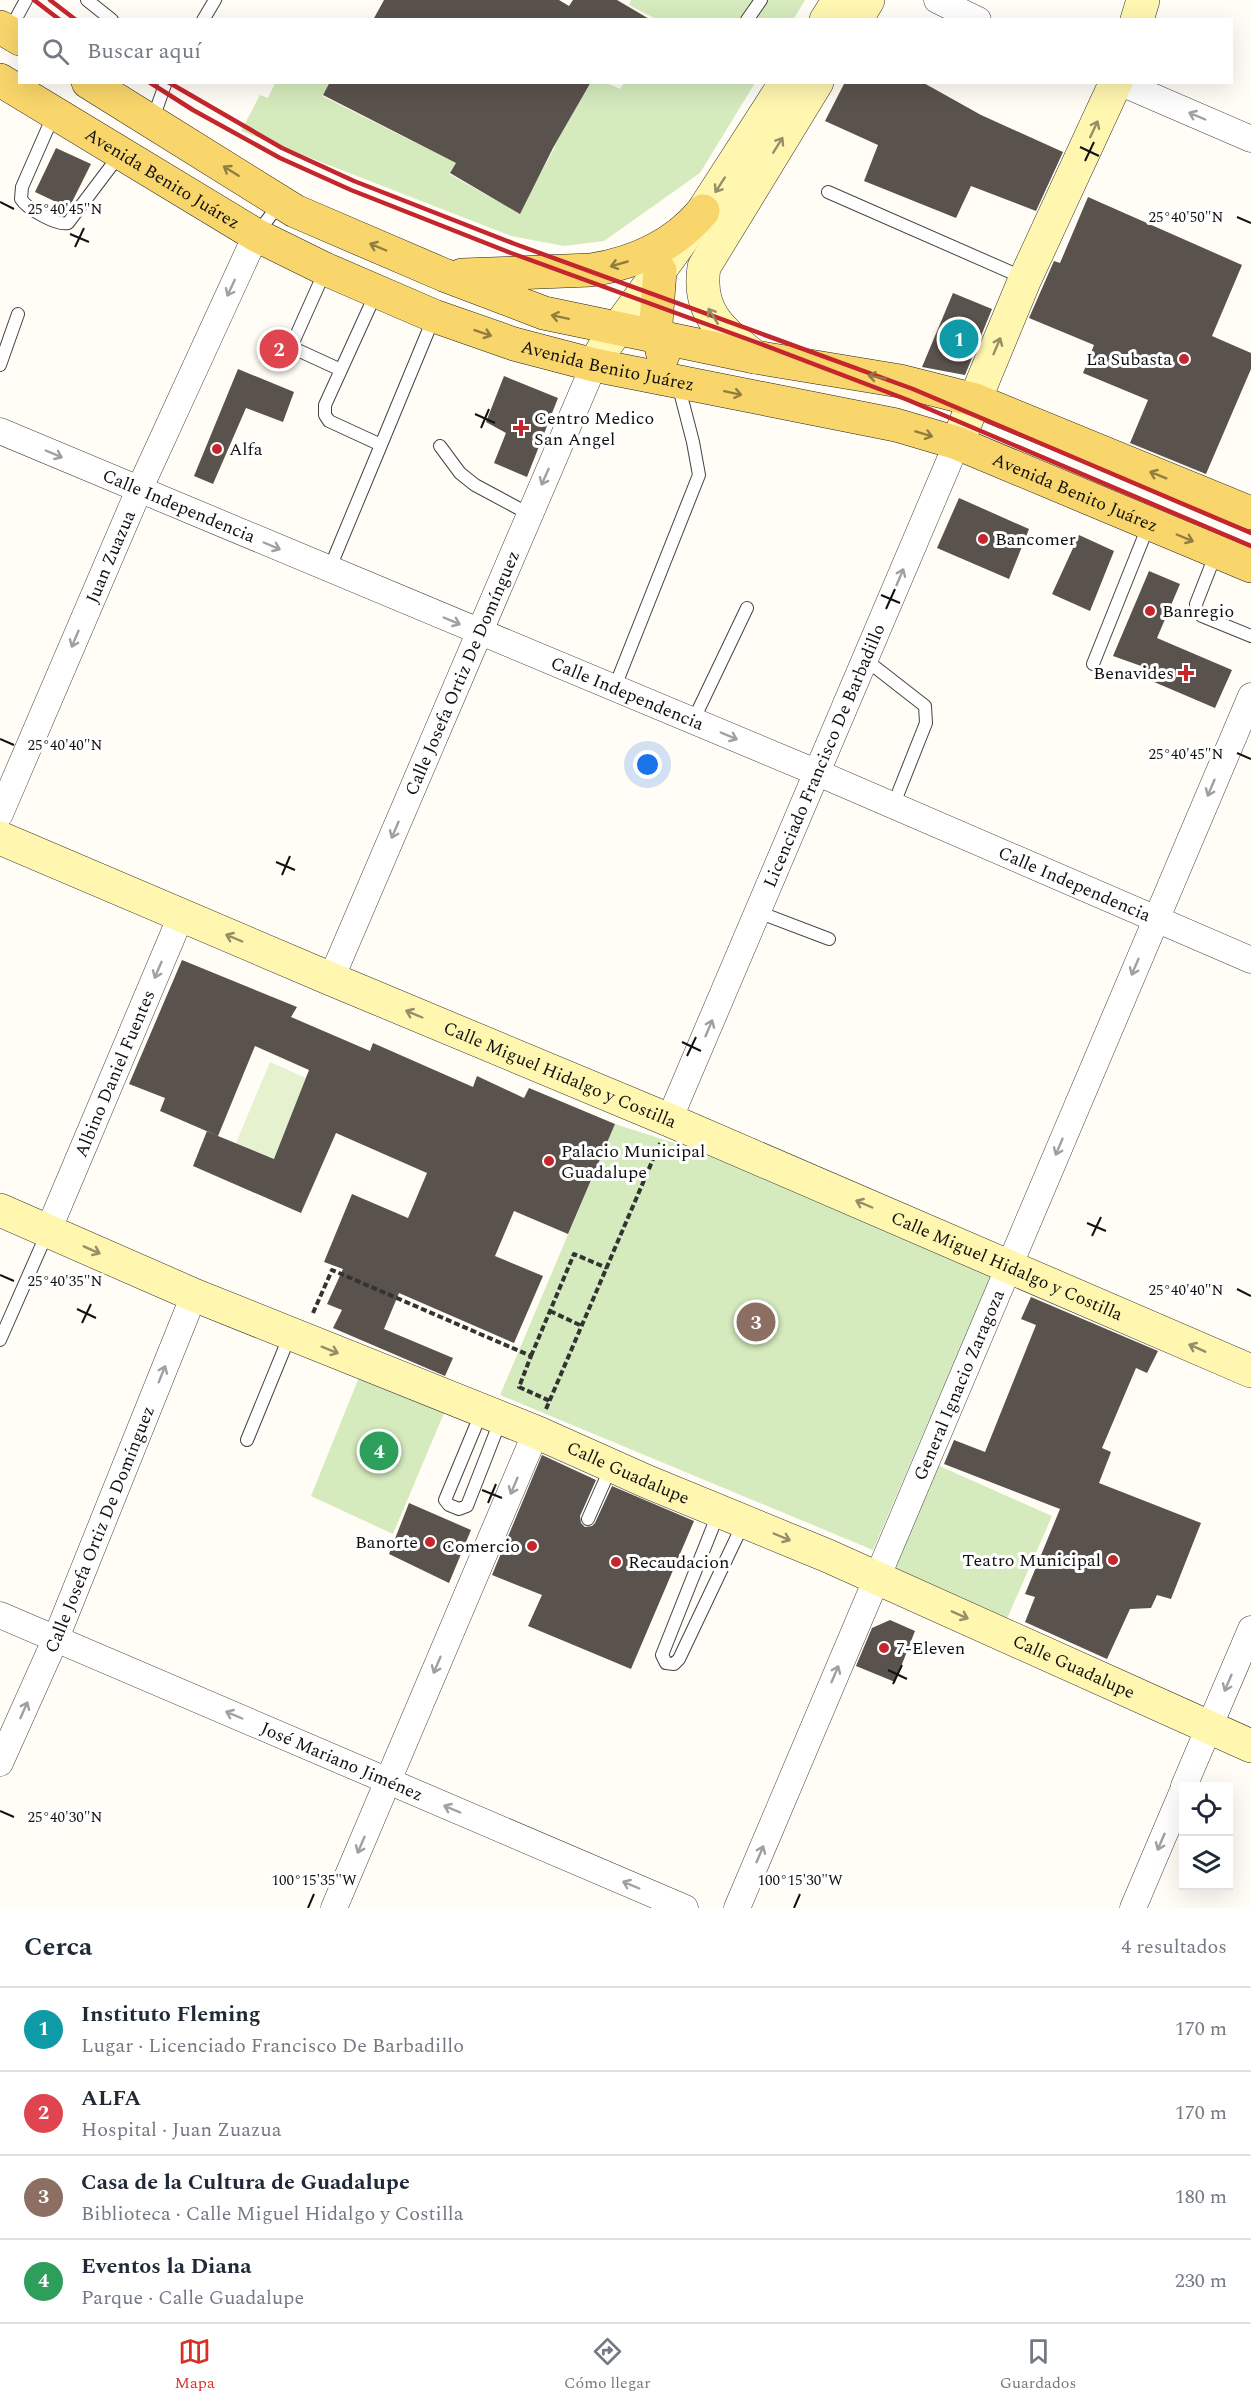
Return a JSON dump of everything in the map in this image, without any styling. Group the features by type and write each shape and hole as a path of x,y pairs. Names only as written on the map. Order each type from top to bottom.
{"main road":[{"name":"Avenida Benito Juárez","path":"0,80 256,235 325,270 434,316 514,344 594,365 896,425 957,443 1251,566"},
{"name":"Avenida Benito Juárez","path":"91,84 280,202 323,225 544,313 755,357 900,381 975,400 1251,513"},
{"path":"444,275 522,274 612,267 648,254 666,244 689,228 703,212"},
{"path":"660,271 656,307 657,335 665,360 677,381"}],"street":[{"path":"827,18 839,0"},
{"path":"857,18 868,0"},
{"path":"937,0 974,18"},
{"path":"1138,18 1143,0"},
{"path":"594,365 617,329 703,212 785,84"},
{"path":"755,357 724,331 713,316 703,296 704,267 816,84"},
{"name":"Licenciado Francisco De Barbadillo","path":"669,1120 866,660 1025,279 1117,84"},
{"path":"1123,84 1251,139"},
{"name":"Juan Zuazua","path":"0,814 139,490 256,235"},
{"name":"Calle Josefa Ortiz De Domínguez","path":"331,979 594,365"},
{"name":"Calle Independencia","path":"0,430 329,570 818,773 1156,917 1251,960"},
{"name":"General Ignacio Zaragoza","path":"737,1908 1251,696"},
{"name":"Calle Miguel Hidalgo y Costilla","path":"0,838 669,1120 1251,1371"},
{"name":"Albino Daniel Fuentes","path":"48,1231 181,916"},
{"name":"Calle Guadalupe","path":"0,1210 194,1295 302,1323 492,1414 876,1578 1251,1746"},
{"name":"Calle Josefa Ortiz De Domínguez","path":"0,1763 56,1638 194,1295"},
{"path":"334,1908 536,1432"},
{"name":"José Mariano Jiménez","path":"0,1616 685,1908"},
{"path":"1186,1782 1251,1629"},
{"path":"1133,1908 1179,1799"}],"lane":[{"path":"9,33 26,0"},
{"path":"87,0 110,18"},
{"path":"204,18 215,0"},
{"path":"748,18 761,0"},
{"path":"152,122 165,84"},
{"path":"55,113 22,187 21,199 29,208 58,224 68,223 121,153"},
{"path":"828,192 1025,279"},
{"path":"256,235 280,202"},
{"path":"325,270 291,347 341,370"},
{"path":"376,292 325,405 325,415 337,426 381,445"},
{"path":"0,365 18,314"},
{"path":"329,570 434,316"},
{"path":"614,688 699,475 677,381"},
{"path":"440,446 460,473 475,485 529,514"},
{"path":"1094,664 1150,523"},
{"path":"1216,552 1196,604 1197,612 1251,636"},
{"path":"693,721 747,608"},
{"path":"866,660 925,706 926,723 893,806"},
{"path":"758,912 829,939"},
{"path":"0,1340 48,1231"},
{"path":"247,1440 302,1323"},
{"path":"492,1414 467,1506 462,1510 449,1505 446,1498 492,1414"},
{"path":"588,1519 611,1466"},
{"path":"732,1516 679,1659 674,1664 666,1662 662,1655 732,1516"}],"path":[{"path":"536,1432 669,1120"},
{"path":"550,1401 519,1387 574,1254 607,1268"},
{"path":"302,1323 332,1270 531,1356"},
{"path":"550,1311 582,1326"}],"green space":[{"path":"631,0 805,0 794,18 654,18 629,5"},
{"path":"275,84 329,84 322,96 456,163 449,174 519,213 555,147 531,132 567,123 590,84 609,84 620,89 623,84 754,84 700,173 604,241 564,246 511,236 241,131 260,95 268,98"},
{"path":"270,1062 306,1078 275,1159 236,1143"},
{"path":"615,1124 693,1149 992,1274 873,1550 500,1395"},
{"path":"362,1370 447,1406 393,1534 311,1496"},
{"path":"935,1464 1052,1516 1006,1621 889,1570"}],"building":[{"path":"384,0 559,0 569,6 573,0 617,0 648,18 374,18"},
{"path":"329,84 590,84 554,146 520,214 450,173 456,163 323,95"},
{"path":"844,84 926,84 981,115 1063,152 1036,211 971,186 956,218 864,181 878,145 825,121"},
{"path":"56,148 91,164 69,208 35,192"},
{"path":"1088,197 1242,265 1212,336 1251,353 1251,369 1206,474 1130,443 1148,400 1083,373 1094,345 1029,318 1054,261 1060,263"},
{"path":"953,293 992,309 965,375 922,367"},
{"name":"Alfa","path":"238,369 294,392 283,422 246,408 213,484 194,476"},
{"name":"Centro Medico San Angel","path":"504,376 558,398 527,477 494,463 506,433 486,422"},
{"name":"Bancomer","path":"959,498 1029,529 1009,579 937,548"},
{"path":"1079,535 1114,551 1090,611 1052,594"},
{"path":"1149,571 1180,584 1157,638 1232,670 1215,708 1140,676 1144,667 1113,656"},
{"path":"182,960 297,1007 291,1017 370,1051 373,1043 473,1087 477,1076 524,1098 529,1088 615,1124 568,1234 514,1211 495,1256 543,1276 514,1343 399,1293 384,1329 453,1358 445,1376 333,1328 342,1310 327,1304 343,1269 324,1262 352,1194 408,1218 427,1173 336,1133 301,1213 193,1166 207,1131 160,1111 165,1098 129,1084","holes":["255,1046 309,1070 274,1159 218,1136"]},
{"path":"1031,1297 1158,1351 1147,1373 1136,1368 1102,1448 1111,1452 1099,1483 1201,1523 1171,1599 1157,1595 1151,1608 1130,1609 1107,1659 1025,1622 1035,1597 1025,1594 1060,1509 944,1464 954,1440 985,1452 1036,1325 1021,1319"},
{"name":"Recaudacion","path":"542,1455 596,1480 580,1516 581,1523 585,1527 595,1523 612,1486 694,1521 631,1669 528,1626 542,1595 492,1575"},
{"name":"Banorte","path":"409,1503 471,1530 449,1583 389,1554"},
{"name":"7-Eleven","path":"890,1620 915,1631 895,1682 856,1666 872,1628"}],"railway":[{"path":"34,0 57,18"},
{"path":"50,0 73,18"},
{"path":"152,84 193,110 280,158 351,190 511,253 908,400 1251,546"},
{"path":"171,84 282,148 354,181 515,244 913,389 1251,533"}],"place":[{"name":"Instituto Fleming","path":"959,339"},
{"name":"ALFA","path":"279,349"},
{"name":"La Subasta","path":"1184,359"},
{"name":"Centro Medico San Angel","path":"521,428"},
{"name":"Alfa","path":"217,449"},
{"name":"Bancomer","path":"983,539"},
{"name":"Banregio","path":"1150,611"},
{"name":"Benavides","path":"1186,673"},
{"name":"Palacio Municipal Guadalupe","path":"549,1161"},
{"name":"Casa de la Cultura de Guadalupe","path":"756,1322"},
{"name":"Eventos la Diana","path":"379,1451"},
{"name":"Banorte","path":"430,1542"},
{"name":"Comercio","path":"532,1546"},
{"name":"Teatro Municipal","path":"1113,1560"},
{"name":"Recaudacion","path":"616,1562"},
{"name":"7-Eleven","path":"884,1648"}]}
